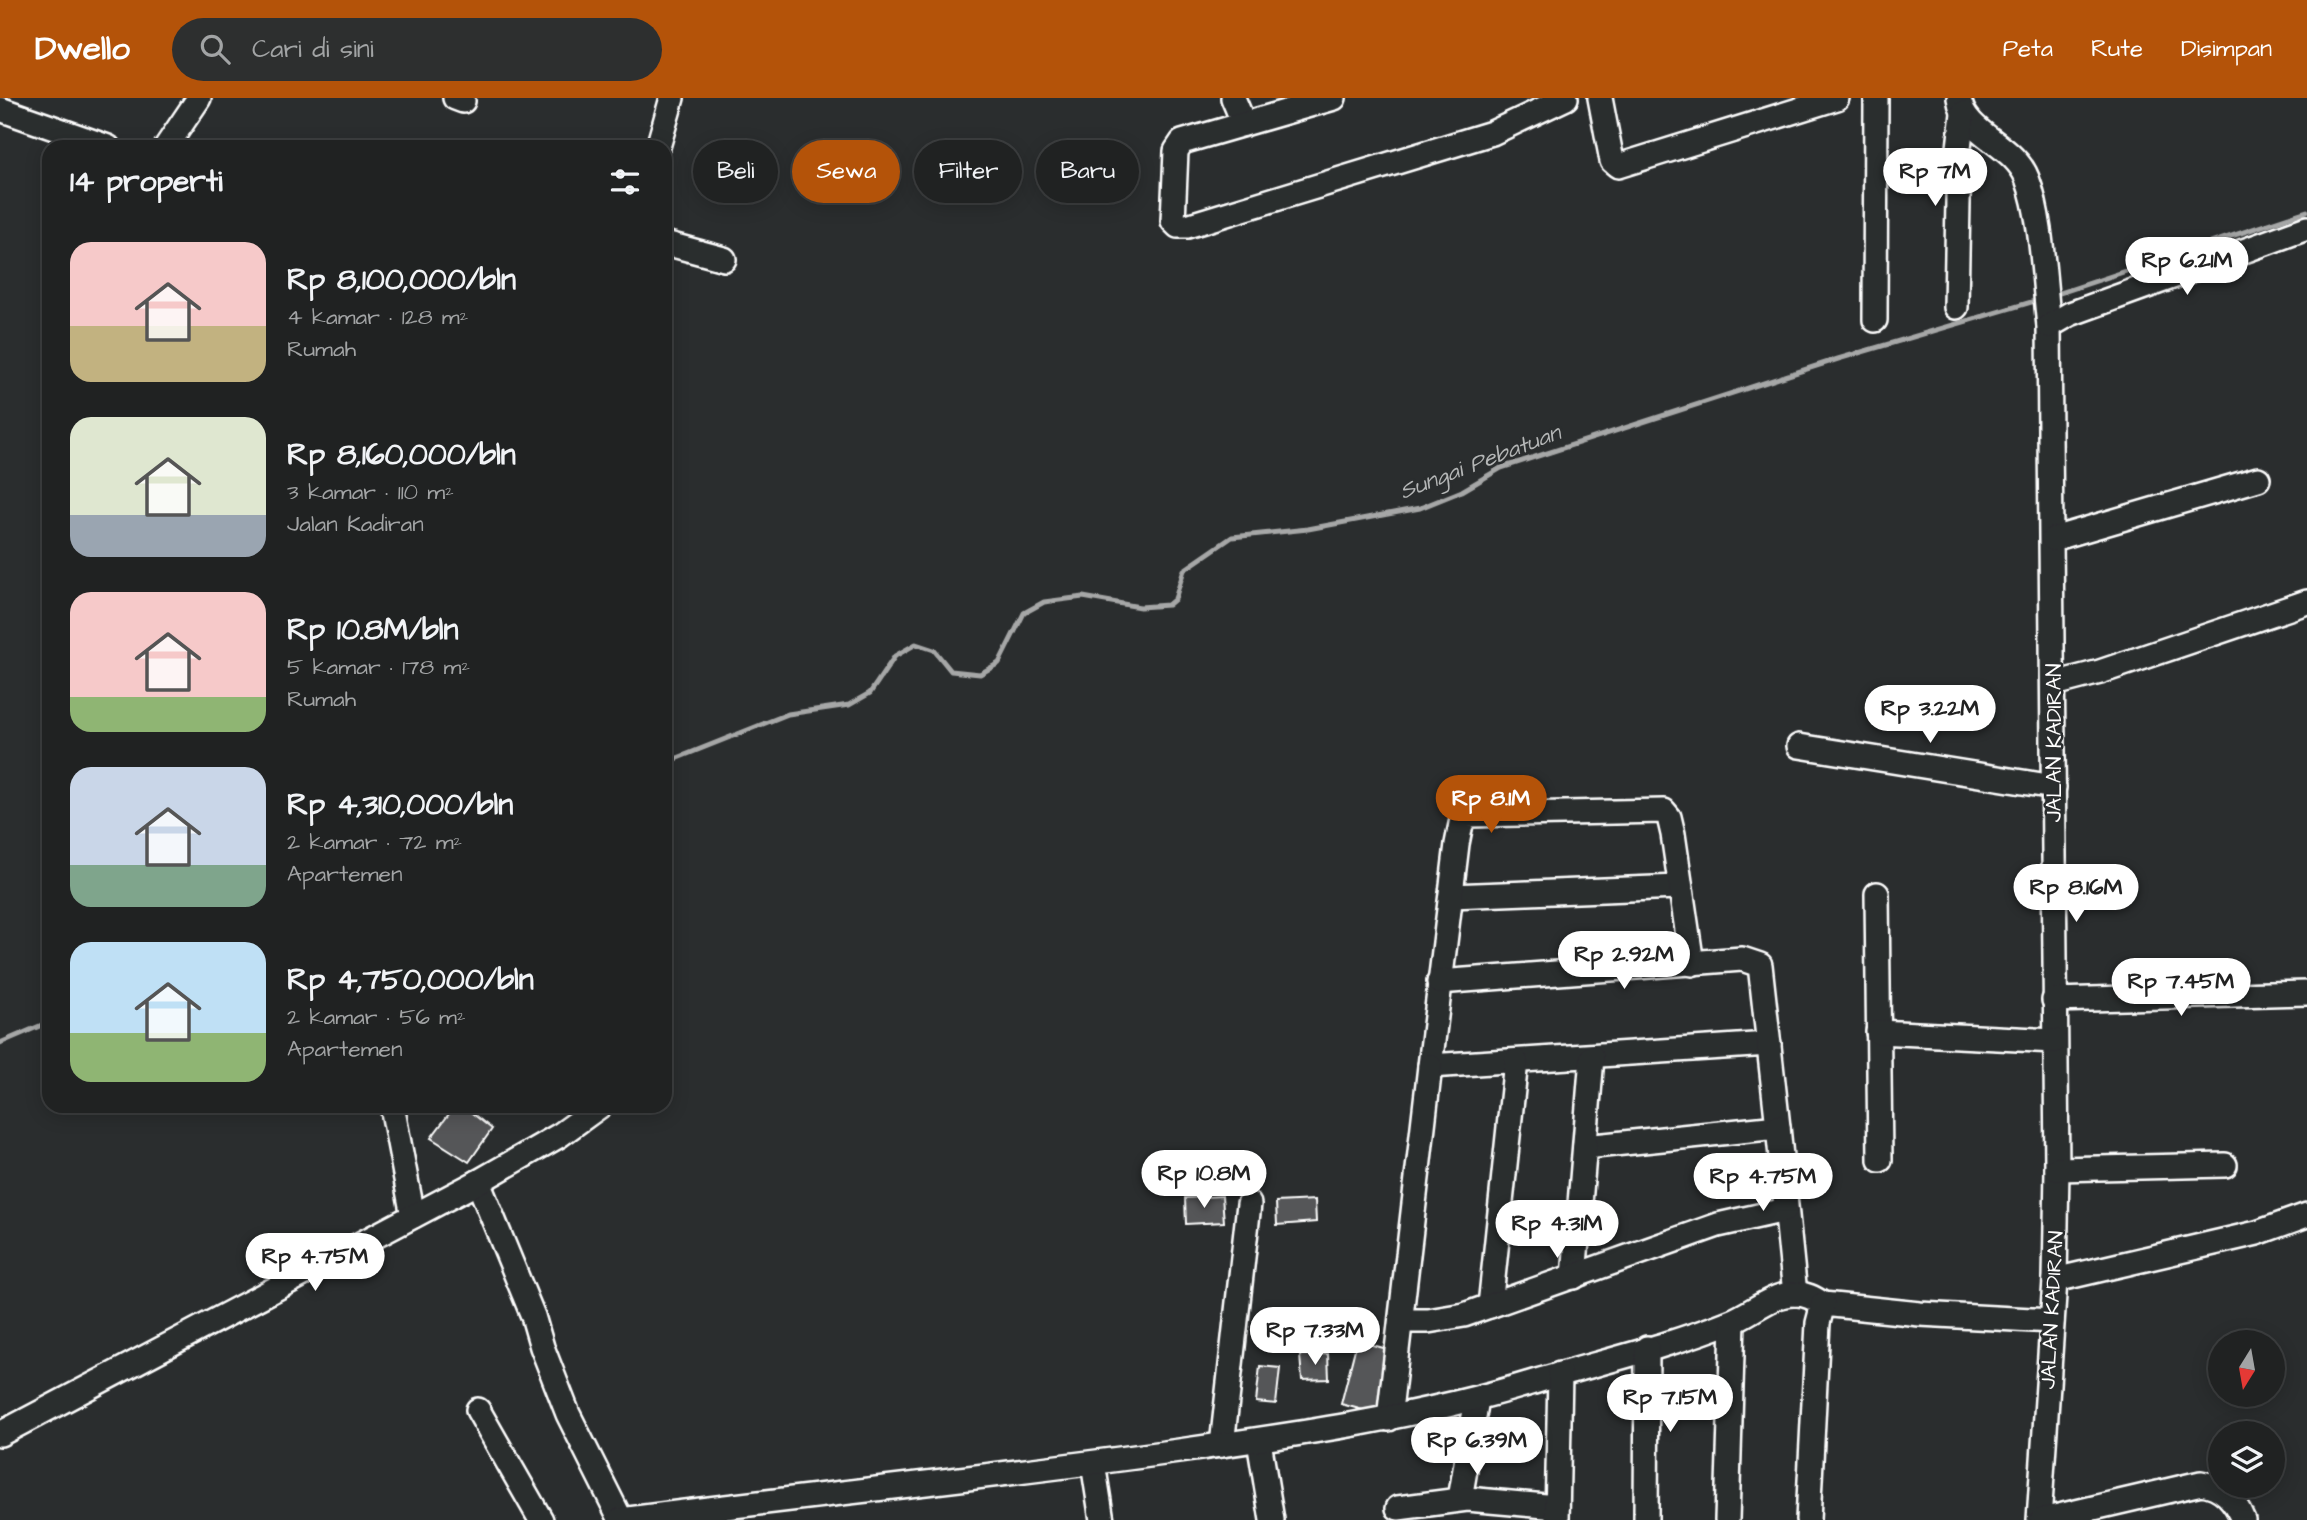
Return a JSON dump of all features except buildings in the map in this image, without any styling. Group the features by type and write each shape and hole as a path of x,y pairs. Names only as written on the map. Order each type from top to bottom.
{"street":[{"path":"171,140 200,98"},
{"path":"660,140 672,98"},
{"path":"1233,98 1244,124"},
{"path":"1334,98 1178,144 1172,208 1175,224 1188,226 1492,133 1531,106 1566,98"},
{"path":"1600,98 1612,161 1618,166 1837,98"},
{"path":"1875,98 1875,320"},
{"path":"1956,307 1961,105"},
{"name":"JALAN KADIRAN","path":"1961,105 2026,177 2049,326 2057,1169 2055,1280 2041,1520"},
{"path":"0,109 88,140"},
{"path":"2049,326 2070,314 2307,228"},
{"path":"672,245 724,259"},
{"path":"2053,539 2258,479"},
{"path":"2053,684 2091,675 2307,602"},
{"path":"1800,746 2054,786"},
{"path":"1389,1419 1439,982 1461,824 1467,815 1472,813 1664,811 1669,817 1692,964"},
{"path":"1451,896 1679,887"},
{"path":"1877,894 1880,1160"},
{"path":"1439,982 1742,960 1760,965 1795,1294"},
{"path":"2054,1000 2307,993"},
{"path":"1878,1032 2055,1041"},
{"path":"1430,1066 1769,1044"},
{"path":"1574,1277 1592,1057"},
{"path":"1490,1306 1516,1061"},
{"path":"393,1113 413,1216"},
{"path":"0,1434 478,1182 560,1135 590,1113"},
{"path":"1585,1147 1778,1127"},
{"path":"2057,1169 2225,1165"},
{"path":"478,1182 533,1316 568,1414 628,1519 1093,1463 1259,1441 1389,1419 1477,1399 1647,1348 1733,1321 1777,1298 1795,1294 1813,1297 1823,1304 1920,1314 2052,1321"},
{"path":"1222,1445 1249,1203"},
{"path":"1402,1321 1448,1319 1717,1225 1785,1209"},
{"path":"2055,1280 2257,1233 2307,1215"},
{"path":"1808,1520 1818,1323 1823,1304"},
{"path":"1727,1520 1733,1321"},
{"path":"1646,1520 1647,1348"},
{"path":"1398,1508 1468,1506 1557,1514 1560,1374"},
{"path":"1468,1506 1477,1399"},
{"path":"478,1410 541,1520"},
{"path":"1259,1441 1272,1520"},
{"path":"1093,1463 1102,1520"},
{"path":"2041,1520 2201,1483 2217,1487 2227,1494 2239,1508 2243,1520"}],"waterway":[{"name":"Sungai Pebatuan","path":"2051,296 2307,211"},
{"name":"Sungai Pebatuan","path":"672,760 788,714 849,705 870,693 895,656 916,644 934,650 951,671 980,674 999,663 1024,613 1044,602 1083,597 1140,607 1168,605 1175,599 1184,570 1232,537 1308,529 1420,508 1462,491 1501,468 1838,359 2042,299"},
{"name":"Sungai Pebatuan","path":"0,1043 42,1025"}]}
